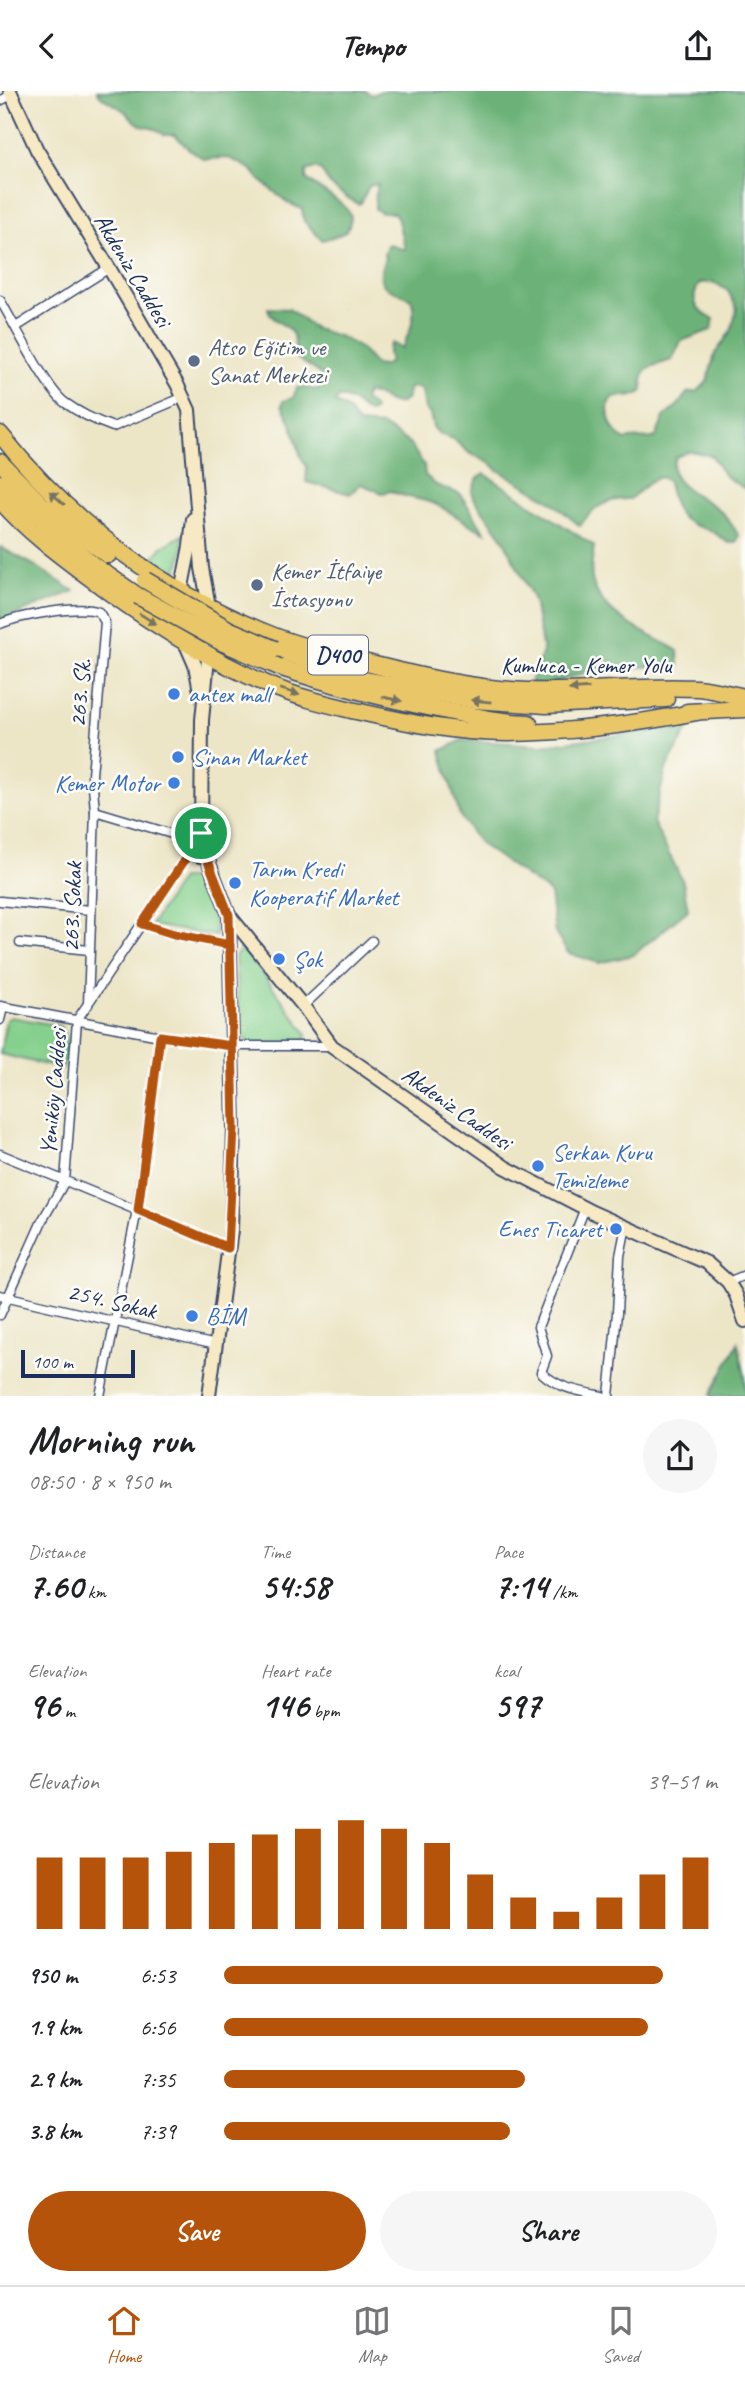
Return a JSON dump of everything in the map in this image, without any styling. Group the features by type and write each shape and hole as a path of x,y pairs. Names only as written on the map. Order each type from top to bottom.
{"highway":[{"name":"Kumluca - Kemer Yolu","path":"0,434 50,493 105,541 181,591 275,636 397,671 482,687 545,691 699,688 745,697"},
{"name":"Kumluca - Kemer Yolu","path":"0,462 52,514 145,580 228,629 275,649 365,680 473,700 546,705 628,699 745,697"},
{"name":"Kumluca - Kemer Yolu","path":"0,483 93,565 138,596 221,642 279,667 360,692 511,722 565,722 745,709"},
{"path":"0,500 62,557 140,614 209,655 271,686 327,704 420,726 505,733 549,732 697,712"}],"street":[{"name":"Akdeniz Caddesi","path":"7,96 189,409 202,568 210,607 211,629 202,720 195,841"},
{"path":"16,327 109,268"},
{"path":"0,300 62,401 91,419 113,428 184,397"},
{"name":"Akdeniz Caddesi","path":"196,477 190,546 177,614 184,641 195,665 202,720"},
{"name":"263. Sk.","path":"0,624 19,617 68,610 93,610 103,616 105,622 92,775 95,811"},
{"path":"95,811 195,841 206,834 214,842 214,848 206,856 195,854 195,841"},
{"name":"263. Sokak","path":"88,1005 95,811"},
{"name":"Yeniköy Caddesi","path":"0,1315 4,1296 65,1181 76,1020 195,841"},
{"name":"Akdeniz Caddesi","path":"206,856 229,915 332,1046 505,1167 585,1208 707,1263 728,1282 736,1295 745,1321"},
{"path":"0,901 90,910"},
{"path":"209,1396 228,1248 234,1128 229,915"},
{"path":"142,924 174,934 230,945"},
{"path":"303,1006 372,940"},
{"path":"20,943 89,950"},
{"path":"0,1020 2,1006 160,1036 232,1046 332,1046"},
{"path":"100,1396 138,1210 160,1036"},
{"path":"0,1154 228,1248"},
{"path":"585,1208 538,1327 547,1356 541,1373 552,1383 602,1396"},
{"path":"609,1396 620,1256 626,1226"},
{"path":"728,1282 745,1275"},
{"name":"254. Sokak","path":"4,1296 216,1345"}],"green space":[{"path":"97,91 365,91 372,95 381,91 745,91 745,489 725,476 712,456 690,451 676,457 673,466 679,482 728,519 739,536 736,543 727,542 713,532 684,520 674,505 667,480 660,477 652,480 630,499 614,500 601,505 580,526 551,501 489,462 469,453 453,439 439,434 425,409 422,390 416,387 409,388 406,400 395,404 377,395 366,394 364,400 374,411 370,413 348,399 339,398 335,402 348,410 358,424 383,426 409,443 424,465 425,475 436,485 460,494 485,532 424,500 391,491 382,493 361,484 350,494 306,482 307,467 282,405 283,401 293,398 297,388 316,390 323,384 324,379 295,356 292,333 273,317 268,308 289,309 314,328 341,337 361,349 375,365 383,366 390,362 389,346 391,343 402,348 410,331 414,311 411,299 385,286 381,277 387,245 405,249 397,217 394,213 382,213 375,209 378,184 369,186 358,204 333,187 320,170 312,169 306,171 306,178 342,205 351,216 346,231 322,240 304,221 302,209 288,203 251,169 229,158 204,159 175,135 164,135 156,129 139,124","holes":["713,282 728,291 737,308 732,329 715,354 707,382 698,391 687,393 664,417 656,437 625,440 611,424 608,407 610,401 618,396 642,392 645,371 672,360 681,341 711,330 714,319 696,305 696,289 700,283"]},
{"path":"485,474 594,546 591,567 597,593 615,614 627,623 678,651 679,666 600,668 543,686 530,682 543,652 534,600 502,537 475,500 472,492 477,479"},
{"path":"183,535 180,563 170,575 137,557 154,557 162,547"},
{"path":"0,547 34,565 74,591 0,621"},
{"path":"690,726 666,769 653,822 683,882 688,910 633,955 599,963 568,953 555,933 550,893 480,844 460,816 441,751 462,740 542,745"},
{"path":"181,879 197,879 212,908 216,936 151,925"},
{"path":"242,949 307,1034 305,1041 298,1044 250,1044 240,1035 235,956"},
{"path":"11,1017 60,1026 68,1040 63,1069 0,1054 6,1020"},
{"path":"738,1343 745,1376 745,1396 710,1396"}],"place":[{"name":"Atso Eğitim ve Sanat Merkezi","path":"194,361"},
{"name":"Kemer İtfaiye İstasyonu","path":"257,585"},
{"name":"antex mall","path":"174,694"},
{"name":"Sinan Market","path":"178,757"},
{"name":"Kemer Motor","path":"174,783"},
{"name":"Tarım Kredi Kooperatif Market","path":"235,883"},
{"name":"Şok","path":"279,959"},
{"name":"Serkan Kuru Temizleme","path":"538,1166"},
{"name":"Enes Ticaret","path":"616,1229"},
{"name":"BİM","path":"192,1316"}],"route":[{"path":"201,833 192,840 192,849 142,924 174,934 230,945 234,1128 228,1248 138,1210 160,1036 232,1046 230,945 229,915 206,856 214,848 214,842 211,837 201,833"}]}
